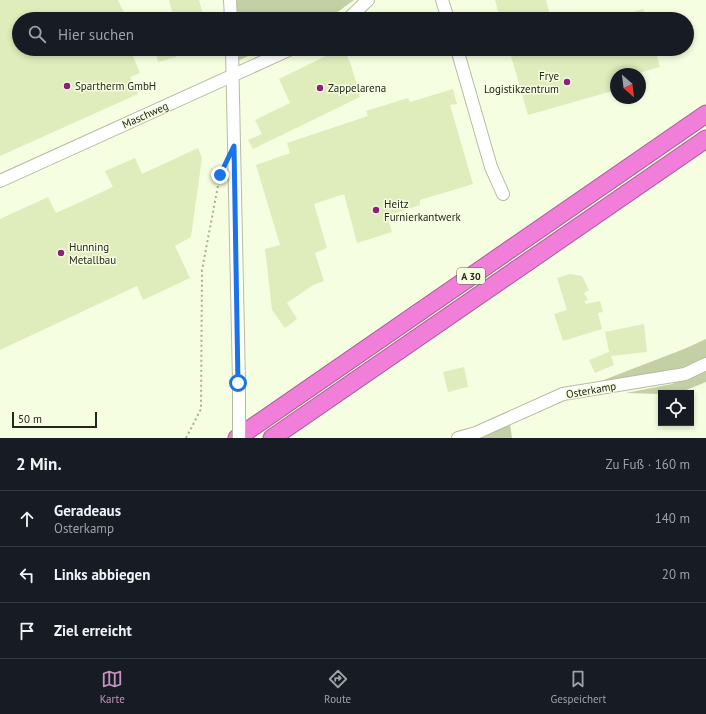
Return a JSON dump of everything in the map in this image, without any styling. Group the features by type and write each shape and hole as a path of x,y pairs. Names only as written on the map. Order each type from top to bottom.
{"highway":[{"name":"A 30","path":"238,438 706,114"},
{"name":"A 30","path":"272,438 706,138"}],"street":[{"path":"230,0 231,12"},
{"path":"355,12 368,0"},
{"path":"442,0 446,12"},
{"path":"232,56 238,438"},
{"name":"Maschweg","path":"0,181 276,56"},
{"path":"459,56 491,167 503,194"},
{"name":"Osterkamp","path":"458,438 476,433 563,394 685,374 706,364"}],"path":[{"path":"186,438 201,409 202,270 220,175 223,169"}],"green space":[{"path":"234,0 354,0 338,12 235,12"},
{"path":"235,56 248,56 235,62"},
{"path":"706,339 706,358 682,369 601,381 684,349"},
{"path":"706,370 706,382 686,390 658,390 658,394 626,393 672,384"},
{"path":"510,424 512,438 467,438"}],"building":[{"name":"Spartherm GmbH","path":"0,0 118,0 124,12 12,12 12,56 133,56 140,73 130,77 138,94 0,156"},
{"path":"169,0 199,0 202,12 172,12"},
{"path":"495,0 546,0 549,12 498,12"},
{"path":"643,9 644,12 633,12"},
{"path":"157,56 176,56 176,57 158,62"},
{"name":"Zappelarena","path":"326,56 347,56 360,97 253,149 248,140 262,134 255,120 290,103 279,79"},
{"name":"Frye Logistikzentrum","path":"511,56 657,56 660,67 646,71 646,68 610,68 610,92 528,115"},
{"name":"Heitz Furnierkantwerk","path":"453,89 457,104 450,105 473,184 420,200 420,205 387,216 392,232 357,243 344,194 314,204 327,248 315,253 324,281 313,285 287,303 297,319 285,328 272,310 265,249 280,245 256,165 290,153 287,143 368,116 366,111 408,98 410,102"},
{"path":"198,148 202,158 191,237 175,246 190,278 143,300 137,286 0,350 0,219 48,197 56,213 113,187 105,171 135,158 142,174"},
{"path":"570,274 582,276 589,290 584,293 588,300 584,301 586,304 600,301 603,312 598,313 602,329 563,341 554,314 567,310 557,278"},
{"path":"644,324 647,352 611,356 614,365 595,373 589,360 609,352 605,332"},
{"path":"464,367 468,387 448,392 443,372"}],"place":[{"name":"Frye Logistikzentrum","path":"567,82"},
{"name":"Spartherm GmbH","path":"67,86"},
{"name":"Zappelarena","path":"320,88"},
{"name":"Heitz Furnierkantwerk","path":"376,210"},
{"name":"Hunning Metallbau","path":"61,253"}],"route":[{"path":"220,175 234,146 238,383"}]}
